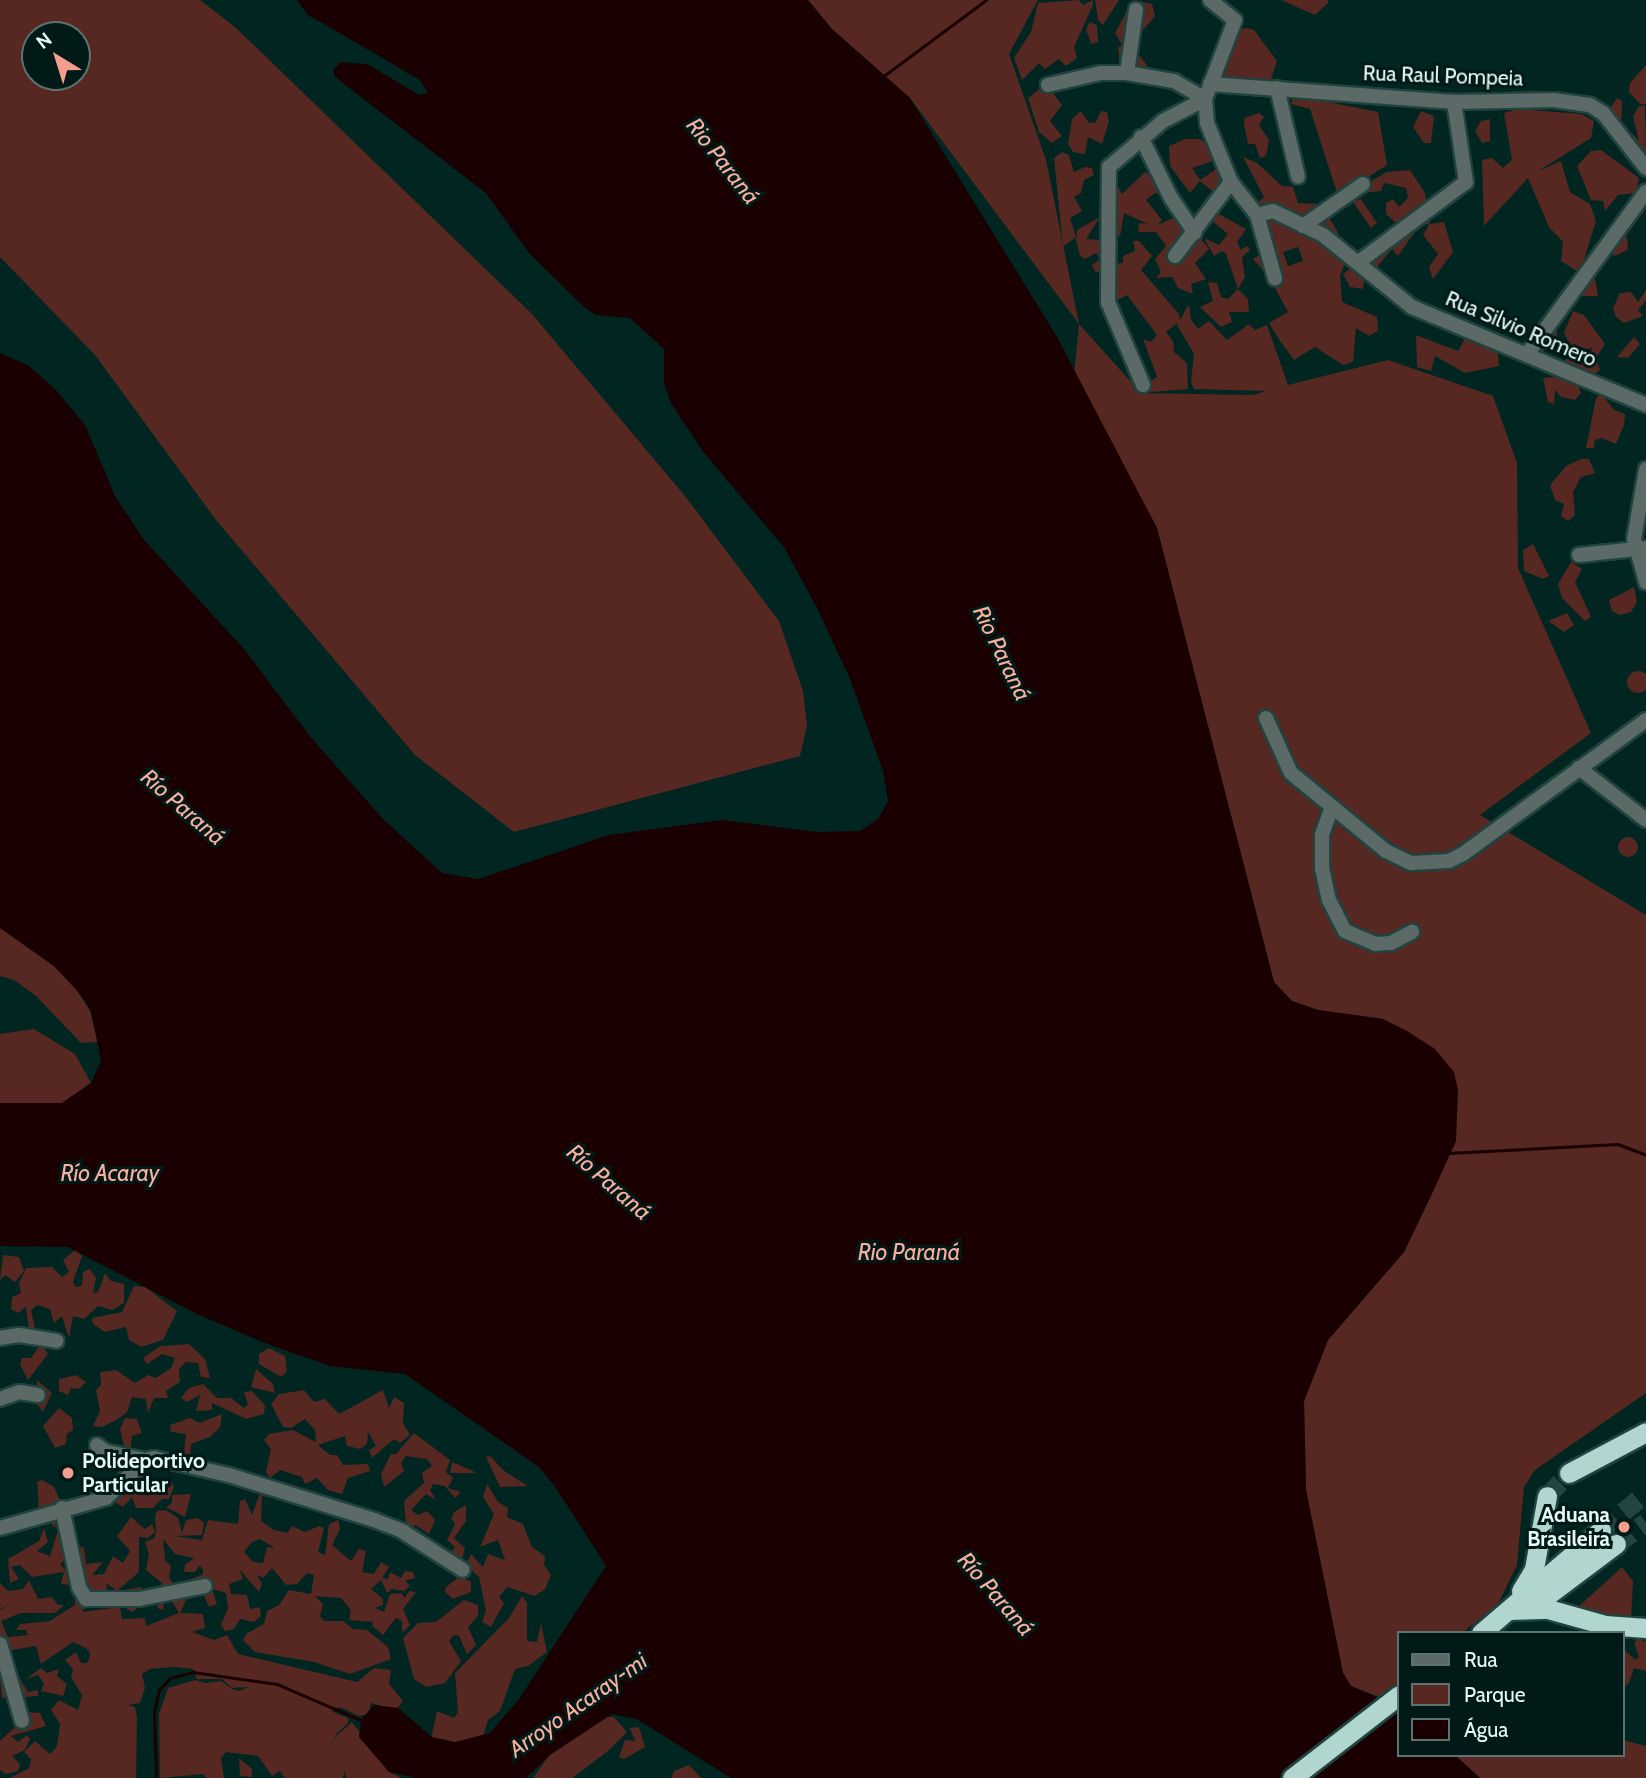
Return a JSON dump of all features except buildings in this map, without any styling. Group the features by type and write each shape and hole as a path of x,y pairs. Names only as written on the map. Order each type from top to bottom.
{"highway":[{"path":"1569,1473 1646,1433"},
{"path":"1510,1610 1534,1569 1547,1496"},
{"path":"1484,1631 1601,1530"},
{"path":"1532,1608 1616,1544"},
{"path":"1510,1610 1532,1608 1626,1629 1646,1628"},
{"path":"1292,1778 1398,1696"}],"street":[{"path":"1210,0 1235,20 1205,99 1211,138 1231,182 1257,215 1275,278"},
{"path":"1127,73 1136,10"},
{"path":"1048,85 1101,73 1127,73 1174,81 1205,99"},
{"name":"Rua Raul Pompeia","path":"1210,84 1454,102 1553,100 1590,105 1603,113 1646,168"},
{"path":"1278,88 1298,177"},
{"path":"1143,385 1113,320 1108,283 1112,243 1109,167 1141,137 1205,99"},
{"path":"1360,261 1466,182 1454,102"},
{"path":"1141,137 1171,198 1195,233"},
{"path":"1174,256 1195,233 1231,182"},
{"path":"1303,226 1363,184"},
{"path":"1528,353 1646,192"},
{"name":"Rua Silvio Romero","path":"1257,215 1273,211 1303,226 1360,261 1384,286 1412,307 1528,353 1646,405"},
{"path":"1646,469 1640,549 1646,582"},
{"path":"1579,555 1640,549"},
{"path":"1266,718 1291,773 1386,851 1410,863 1449,861 1515,819 1579,768 1646,720"},
{"path":"1579,768 1646,820"},
{"path":"1332,807 1322,835 1322,868 1329,900 1345,931 1375,944 1391,943 1412,932"},
{"path":"0,1338 19,1335 57,1340"},
{"path":"0,1399 19,1392 38,1395"},
{"path":"96,1445 104,1451 229,1475 374,1520 402,1531 463,1570"},
{"path":"0,1528 62,1508 106,1498 145,1460"},
{"path":"62,1508 79,1587 86,1599 155,1597 205,1586"},
{"path":"0,1644 22,1721"}],"green space":[{"path":"0,0 200,0 235,27 532,314 685,496 779,621 803,691 807,726 800,756 514,832 415,755 216,520 95,355 0,257"},
{"path":"808,0 1038,0 1009,54 1046,160 1079,324 910,98 832,29"},
{"path":"1079,0 1083,5 1093,0 1093,5 1074,47 1077,58 1066,66 1059,59 1045,69 1039,63 1022,80 1014,58 1031,32 1038,3"},
{"path":"1095,0 1119,0 1103,25 1098,20"},
{"path":"1133,0 1152,4 1155,16 1144,29 1129,34 1122,45 1115,33"},
{"path":"1281,0 1327,0 1329,2 1315,15"},
{"path":"1090,22 1097,25 1098,42 1091,44 1086,29"},
{"path":"1246,28 1254,30 1277,61 1270,82 1215,84 1234,32"},
{"path":"1131,45 1146,64 1148,71 1120,66 1118,47"},
{"path":"1646,65 1646,104 1640,104 1629,92 1630,83"},
{"path":"1046,84 1062,105 1050,121 1062,136 1052,143 1039,132 1028,98"},
{"path":"1293,95 1378,112 1387,165 1338,196 1310,109 1291,104"},
{"path":"1617,98 1622,101 1621,131 1604,117"},
{"path":"1645,105 1646,154 1642,159 1627,136 1633,134 1639,141 1633,117 1638,107"},
{"path":"1517,109 1581,114 1594,121 1591,138 1538,171 1561,161 1570,192 1590,204 1596,221 1580,273 1561,261 1563,242 1549,227 1528,178 1484,226 1482,160 1492,158 1503,168 1512,160 1504,113"},
{"path":"1081,111 1089,123 1096,122 1101,111 1107,112 1109,121 1102,144 1088,137 1085,154 1073,152 1068,144 1072,119"},
{"path":"1421,111 1434,116 1431,143 1424,143 1413,127"},
{"path":"1259,113 1264,117 1259,125 1269,140 1266,156 1260,158 1255,144 1248,144 1244,125 1244,118"},
{"path":"1490,119 1490,141 1482,143 1475,131 1481,121"},
{"path":"1185,139 1200,139 1214,149 1213,161 1192,168 1200,180 1221,166 1228,180 1217,195 1200,181 1190,193 1170,166 1169,146"},
{"path":"1601,150 1639,178 1636,193 1618,195 1605,211 1603,201 1591,200 1577,166 1591,151"},
{"path":"1062,152 1069,155 1074,172 1085,167 1092,168 1094,175 1084,180 1081,193 1074,197 1082,211 1070,218 1076,237 1063,247 1054,158"},
{"path":"1243,157 1257,163 1282,186 1293,187 1298,203 1321,204 1336,229 1348,255 1340,276 1342,302 1377,317 1378,331 1369,336 1356,328 1353,362 1343,365 1315,347 1294,360 1269,323 1288,312 1269,277 1253,259 1267,250 1254,206 1264,197","holes":["1298,247 1303,261 1288,266 1283,252"]},
{"path":"1410,170 1425,193 1430,224 1444,222 1453,252 1433,279 1429,267 1438,254 1423,235 1429,225 1412,218 1397,224 1386,214 1386,203 1393,199 1399,207 1408,198 1406,188 1384,183 1381,191 1363,193 1373,180 1387,172"},
{"path":"1145,172 1156,179 1163,195 1155,193 1146,200 1162,220 1157,225 1181,215 1209,249 1195,263 1206,279 1191,284 1193,294 1178,288 1172,277 1156,278 1161,272 1155,259 1166,246 1156,232 1138,232 1139,223 1148,224 1124,213 1120,237 1113,233 1116,183 1122,194"},
{"path":"1361,199 1377,223 1371,228 1353,202"},
{"path":"1217,213 1246,229 1237,242 1241,250 1247,246 1250,250 1242,257 1245,277 1238,289 1226,254 1222,251 1214,256 1204,238 1219,245 1228,234 1212,221"},
{"path":"1100,217 1086,239 1099,240 1103,246 1103,267 1096,273 1092,265 1100,259 1096,253 1085,259 1080,256 1076,240 1077,230"},
{"path":"1409,232 1415,232 1398,256 1392,249 1377,267 1369,265 1377,254"},
{"path":"1618,235 1627,237 1628,250 1614,256 1609,249"},
{"path":"1133,241 1139,241 1152,256 1141,270 1179,314 1180,321 1166,332 1173,341 1174,352 1187,363 1188,389 1151,392 1149,382 1157,377 1143,339 1151,342 1157,335 1127,295 1116,301 1119,309 1110,314 1106,264 1123,263 1123,256 1135,251"},
{"path":"1350,269 1364,280 1363,289 1350,287 1343,274"},
{"path":"1589,274 1595,279 1598,296 1583,296 1579,292"},
{"path":"1208,282 1217,283 1221,297 1228,299 1238,289 1248,299 1249,312 1229,312 1232,322 1221,327 1200,307 1213,301"},
{"path":"1646,290 1646,300 1638,310 1643,316 1624,323 1616,317 1613,308 1620,293 1631,292 1638,302"},
{"path":"1189,304 1191,320 1198,329 1209,321 1227,340 1249,324 1255,330 1267,325 1288,385 1388,360 1493,396 1517,463 1518,568 1591,733 1480,815 1646,915 1646,1393 1535,1470 1524,1487 1517,1565 1498,1604 1464,1631 1398,1631 1398,1684 1382,1698 1351,1686 1343,1673 1306,1490 1304,1401 1328,1340 1404,1252 1456,1141 1435,1049 1383,1019 1318,1010 1292,1001 1274,982 1157,528 1074,374 1079,324 1141,393 1253,395 1266,391 1194,389 1191,382 1194,354 1177,325"},
{"path":"1573,311 1584,315 1605,344 1596,358 1600,370 1589,378 1563,363 1573,350 1564,333"},
{"path":"1558,320 1556,343 1538,355 1529,340 1542,322"},
{"path":"1468,333 1497,345 1499,366 1465,373 1435,356 1431,371 1417,367 1416,335 1458,351"},
{"path":"1634,337 1640,344 1628,358 1617,357"},
{"path":"1562,376 1575,379 1581,393 1575,400 1561,397 1555,390 1554,404 1548,402 1543,378"},
{"path":"1601,393 1614,410 1625,414 1624,425 1616,444 1602,438 1595,440 1594,448 1586,448 1596,398"},
{"path":"1581,459 1589,459 1595,473 1581,477 1573,492 1575,515 1568,521 1561,516 1564,504 1555,500 1550,485 1566,466"},
{"path":"1533,544 1549,576 1543,579 1524,571 1523,550"},
{"path":"1571,562 1582,569 1575,582 1591,617 1585,621 1562,598 1558,584"},
{"path":"1634,587 1637,602 1631,612 1620,615 1612,611 1609,600"},
{"path":"1567,613 1574,625 1564,632 1548,621"},
{"path":"1634,672 1642,672 1647,687 1642,692 1634,692 1628,686 1628,678"},
{"path":"1628,837 1635,840 1638,847 1635,854 1628,857 1621,854 1618,847 1621,840"},
{"path":"0,928 54,966 74,986 90,1011 98,1042 81,1043 36,996 14,980 0,976"},
{"path":"34,1029 75,1054 91,1083 62,1103 0,1103 0,1034"},
{"path":"75,1250 82,1256 73,1282 76,1287 82,1286 83,1272 90,1269 96,1278 93,1293 98,1292 105,1273 111,1281 124,1284 124,1303 112,1310 98,1306 84,1319 73,1316 69,1338 62,1316 54,1323 50,1309 37,1305 31,1310 35,1329 29,1330 26,1307 18,1313 11,1309 12,1297 21,1293 19,1283 26,1268 52,1267 62,1277 69,1272 63,1260"},
{"path":"3,1255 19,1257 24,1271 15,1282 5,1275 0,1280"},
{"path":"134,1286 145,1287 177,1311 163,1340 141,1347 129,1340 126,1327 105,1332 93,1324 92,1318 122,1312"},
{"path":"41,1343 48,1354 28,1380 20,1364 22,1358 31,1358"},
{"path":"189,1344 205,1359 210,1378 201,1377 198,1363 186,1362 179,1369 180,1382 166,1391 168,1398 154,1398 148,1413 146,1399 132,1397 127,1412 118,1419 102,1427 93,1426 100,1411 96,1390 101,1385 100,1372 116,1370 135,1383 148,1375 156,1378 171,1368 175,1358 162,1354 147,1364 143,1358 160,1346"},
{"path":"269,1348 285,1356 287,1372 281,1377 259,1364 259,1354"},
{"path":"256,1369 273,1384 275,1393 251,1387"},
{"path":"76,1375 86,1382 79,1389 71,1388 68,1395 59,1391 59,1379"},
{"path":"37,1380 52,1393 43,1412 37,1404"},
{"path":"203,1384 217,1398 231,1398 244,1408 248,1404 244,1392 252,1391 265,1405 264,1414 246,1419 212,1403 212,1410 196,1411 200,1395 187,1402 181,1398 189,1388"},
{"path":"304,1390 314,1402 325,1399 339,1414 383,1390 389,1408 394,1397 404,1403 403,1423 410,1435 400,1443 394,1439 372,1458 369,1450 376,1446 368,1432 367,1444 360,1449 347,1446 345,1436 318,1445 330,1455 337,1455 343,1465 368,1464 370,1471 348,1478 342,1494 328,1490 317,1478 305,1484 302,1477 280,1470 270,1478 266,1472 271,1449 264,1440 269,1434 293,1430 316,1442 315,1430 305,1419 291,1428 283,1427 271,1404 279,1394"},
{"path":"59,1408 72,1418 73,1430 67,1434 66,1444 55,1448 43,1426"},
{"path":"222,1414 220,1427 210,1437 191,1444 190,1459 177,1458 184,1453 186,1434 171,1432 170,1425 190,1418 200,1423"},
{"path":"125,1418 137,1419 142,1433 132,1436 130,1451 124,1446 120,1429"},
{"path":"414,1433 450,1460 446,1472 453,1478 448,1488 461,1492 455,1498 445,1486 433,1484 430,1490 436,1500 426,1494 411,1510 418,1515 427,1511 435,1520 429,1534 415,1525 409,1531 402,1531 406,1525 404,1501 424,1483 422,1473 432,1466 427,1459 406,1456 401,1463 404,1471 384,1487 381,1474 391,1454 396,1454"},
{"path":"490,1456 504,1471 528,1486 500,1487 486,1457"},
{"path":"452,1462 473,1471 475,1473 450,1473"},
{"path":"146,1468 144,1481 135,1488 148,1496 154,1482 169,1479 174,1487 169,1499 162,1499 153,1508 136,1508 132,1497 123,1507 115,1502 114,1498"},
{"path":"42,1480 54,1487 60,1500 55,1528 39,1509 37,1482"},
{"path":"487,1484 498,1502 508,1508 507,1517 523,1524 532,1547 545,1556 544,1565 551,1575 545,1589 535,1596 507,1587 499,1597 504,1603 491,1627 482,1622 486,1611 479,1577 466,1565 471,1554 483,1567 488,1554 505,1560 498,1540 480,1547 494,1514 483,1497"},
{"path":"262,1488 285,1499 262,1496 261,1521 274,1530 287,1533 292,1526 305,1532 319,1526 324,1528 318,1552 325,1555 329,1524 338,1520 340,1529 332,1545 351,1561 359,1549 366,1551 362,1572 374,1574 381,1562 389,1567 382,1578 388,1579 390,1572 401,1578 405,1571 413,1572 415,1578 405,1581 410,1586 404,1591 392,1589 387,1593 381,1580 371,1589 383,1599 383,1605 375,1608 384,1612 390,1594 401,1593 405,1598 409,1591 416,1592 403,1609 410,1625 402,1633 402,1621 396,1618 383,1635 372,1626 373,1622 349,1620 351,1610 341,1598 315,1596 323,1604 320,1616 324,1621 343,1621 353,1629 367,1630 388,1647 391,1659 350,1674 314,1662 255,1652 243,1640 246,1634 264,1624 267,1611 279,1605 289,1590 311,1594 314,1575 307,1573 297,1584 286,1585 272,1568 263,1578 257,1575 262,1584 259,1592 240,1570 243,1579 229,1584 231,1594 247,1595 250,1609 260,1607 261,1616 254,1622 240,1619 234,1629 225,1631 221,1625 228,1608 226,1593 212,1589 217,1604 209,1607 202,1591 180,1584 203,1574 203,1570 200,1565 195,1572 184,1572 185,1565 194,1558 175,1554 163,1539 165,1560 171,1566 169,1578 186,1600 180,1613 203,1614 205,1628 192,1632 214,1640 227,1635 238,1654 357,1682 374,1668 391,1670 389,1684 403,1701 396,1710 371,1703 368,1714 359,1716 340,1707 331,1711 348,1718 348,1723 336,1734 331,1748 336,1736 352,1722 389,1772 402,1778 346,1778 345,1771 343,1778 285,1778 280,1771 272,1776 258,1756 226,1752 221,1758 224,1778 206,1778 204,1774 160,1778 159,1714 168,1688 195,1680 206,1683 221,1681 232,1689 239,1691 249,1687 232,1688 222,1679 197,1679 193,1669 174,1667 150,1669 142,1674 145,1688 140,1703 128,1705 135,1707 137,1717 136,1778 10,1778 29,1768 31,1759 24,1752 35,1741 50,1754 57,1746 60,1724 51,1710 59,1700 78,1710 82,1695 71,1677 73,1669 65,1660 76,1652 81,1663 87,1663 90,1656 89,1650 73,1642 41,1664 36,1646 0,1652 0,1610 14,1602 0,1609 0,1583 8,1591 23,1589 29,1580 38,1599 52,1597 58,1605 64,1605 55,1613 21,1613 1,1621 8,1637 28,1635 26,1630 16,1630 20,1624 50,1621 75,1605 76,1545 84,1548 86,1564 103,1562 92,1575 104,1574 113,1556 123,1563 130,1551 117,1536 131,1517 145,1529 152,1524 155,1532 148,1538 139,1537 139,1572 117,1591 106,1583 108,1593 141,1587 146,1599 133,1612 120,1605 91,1607 90,1601 82,1612 120,1607 122,1619 145,1618 146,1626 179,1613 170,1598 163,1600 164,1610 157,1608 162,1583 146,1570 149,1554 145,1542 154,1538 156,1532 155,1517 157,1511 166,1510 178,1518 182,1533 186,1520 198,1518 204,1523 202,1535 175,1536 202,1540 208,1520 238,1524 240,1501 245,1499 252,1515","holes":["260,1539 275,1548 267,1547 263,1563 253,1562 244,1552 252,1542"]},
{"path":"191,1494 185,1517 166,1507 172,1503 172,1495"},
{"path":"466,1505 466,1521 454,1538 465,1548 461,1564 450,1554 455,1547 447,1540 455,1524 451,1519 454,1512"},
{"path":"44,1528 48,1542 37,1551 50,1556 57,1533 62,1532 67,1558 60,1564 69,1574 68,1585 61,1584 64,1572 32,1577 20,1565 11,1567 19,1579 10,1583 8,1559 39,1541"},
{"path":"1622,1567 1633,1581 1631,1620 1577,1608"},
{"path":"460,1576 471,1582 471,1592 453,1599 445,1592 446,1587"},
{"path":"522,1596 527,1603 527,1641 537,1642 541,1623 547,1652 528,1666 515,1669 500,1711 488,1720 483,1737 470,1751 431,1740 437,1711 454,1718 458,1712 455,1673 509,1618"},
{"path":"464,1600 478,1605 478,1616 468,1627 476,1645 467,1654 459,1636 454,1635 449,1641 461,1661 445,1683 426,1687 414,1679 403,1638 418,1623 436,1622"},
{"path":"1646,1633 1646,1671 1634,1668 1629,1683 1625,1686 1625,1650 1635,1660 1639,1657 1634,1643 1638,1638 1644,1642"},
{"path":"41,1668 47,1673 59,1669 57,1676 67,1684 63,1696 41,1691 44,1684 38,1675 26,1679"},
{"path":"0,1679 2,1683 20,1679 28,1692 38,1690 38,1696 24,1697 19,1705 8,1696 2,1699"},
{"path":"15,1711 40,1713 46,1726 11,1736 18,1742 27,1735 30,1739 25,1750 12,1756 20,1764 18,1771 6,1774 0,1770 0,1741 16,1726 11,1716"},
{"path":"607,1717 614,1717 627,1732 608,1751 572,1778 533,1778 551,1753"},
{"path":"639,1727 645,1747 624,1759 619,1757 625,1740 635,1741 630,1728"},
{"path":"1625,1741 1646,1746 1646,1778 1480,1778 1457,1757 1625,1757"},
{"path":"239,1758 252,1769 252,1777 240,1776"},
{"path":"689,1765 701,1778 671,1778 674,1771"}],"water":[{"name":"Rio Paraná","path":"297,0 808,0 832,29 910,98 1057,337 1157,528 1274,982 1292,1001 1318,1010 1383,1019 1407,1031 1435,1049 1454,1072 1458,1090 1456,1141 1431,1196 1404,1252 1328,1340 1304,1401 1306,1490 1343,1673 1351,1686 1398,1707 1398,1757 1457,1757 1480,1778 731,1778 637,1719 612,1714 550,1755 526,1778 416,1778 389,1772 359,1737 361,1720 374,1705 398,1708 432,1737 455,1742 490,1733 519,1699 606,1566 556,1488 539,1467 405,1374 330,1366 265,1343 197,1314 68,1247 0,1246 0,1103 62,1103 91,1083 101,1061 91,1011 81,995 54,966 0,928 0,353 29,366 55,389 85,425 115,496 144,540 244,649 313,740 383,819 442,873 478,879 609,835 722,820 817,832 860,831 878,819 888,801 883,771 850,679 818,610 784,547 704,453 671,403 664,383 664,349 630,318 596,315 584,307 529,253 486,193 335,77 333,70 340,62 367,64 419,95 428,93 420,80 307,14"}],"waterway":[{"path":"885,75 986,0"},
{"path":"1448,1153 1618,1144 1646,1155"},
{"name":"Arroyo Acaray-mi","path":"156,1778 154,1712 159,1690 170,1678 193,1672 277,1684 361,1720"}],"tunnel":[{"path":"1547,1496 1569,1473"},
{"path":"1601,1530 1646,1493"},
{"path":"1616,1544 1646,1522"}],"place":[{"name":"Polideportivo Particular","path":"68,1473"},
{"name":"Aduana Brasileira","path":"1624,1527"}],"water label":[{"name":"Río Paraná","path":"183,807"},
{"name":"Río Acaray","path":"110,1173"},
{"name":"Río Paraná","path":"609,1182"},
{"name":"Río Paraná","path":"996,1594"}]}
